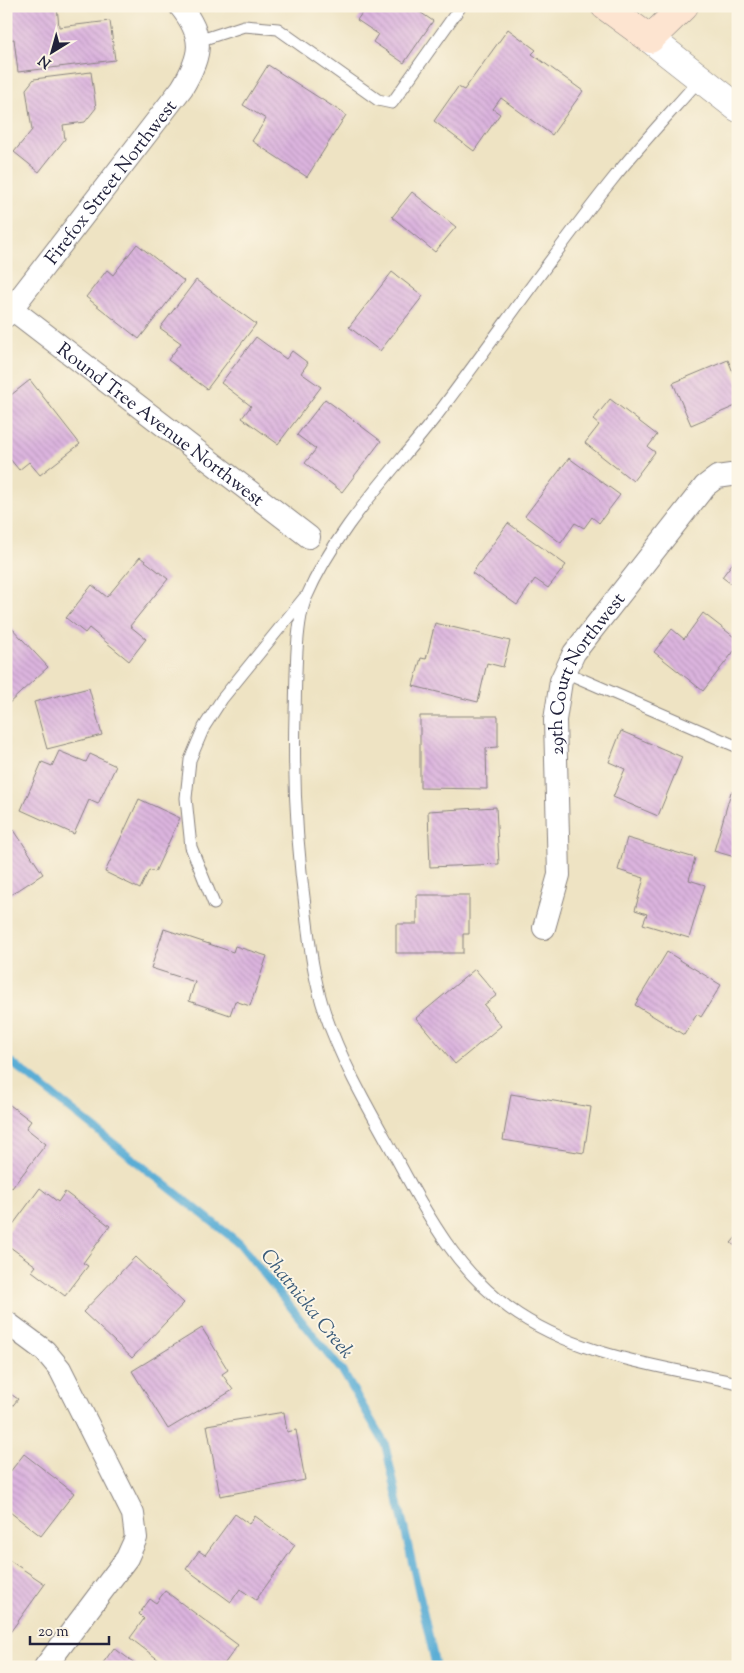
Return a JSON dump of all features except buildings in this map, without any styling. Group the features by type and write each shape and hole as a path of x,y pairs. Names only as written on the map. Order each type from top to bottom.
{"main road":[{"path":"605,6 650,39 684,6"}],"street":[{"path":"180,6 194,23 198,41"},
{"path":"650,39 738,108"},
{"name":"Firefox Street Northwest","path":"9,312 182,88 196,65 198,41"},
{"name":"Round Tree Avenue Northwest","path":"9,312 309,537"},
{"name":"29th Court Northwest","path":"544,928 559,875 555,720 561,680 574,653 705,486 717,477 731,473 738,474"},
{"path":"6,1322 44,1352 60,1369 132,1514 136,1538 127,1558 45,1667"}],"lane":[{"path":"198,41 244,26 278,29 378,100 392,103 461,6"},
{"path":"700,79 613,180 325,559 304,603 297,660 294,786 300,867 312,965 325,1013 347,1067 433,1227 475,1279 508,1307 544,1330 582,1346 626,1359 738,1383"},
{"path":"214,904 192,847 186,798 190,760 204,727 222,699 309,593"},
{"path":"565,672 738,747"}],"waterway":[{"name":"Chatnicka Creek","path":"6,1058 239,1243 343,1372 385,1444 436,1667"}]}
